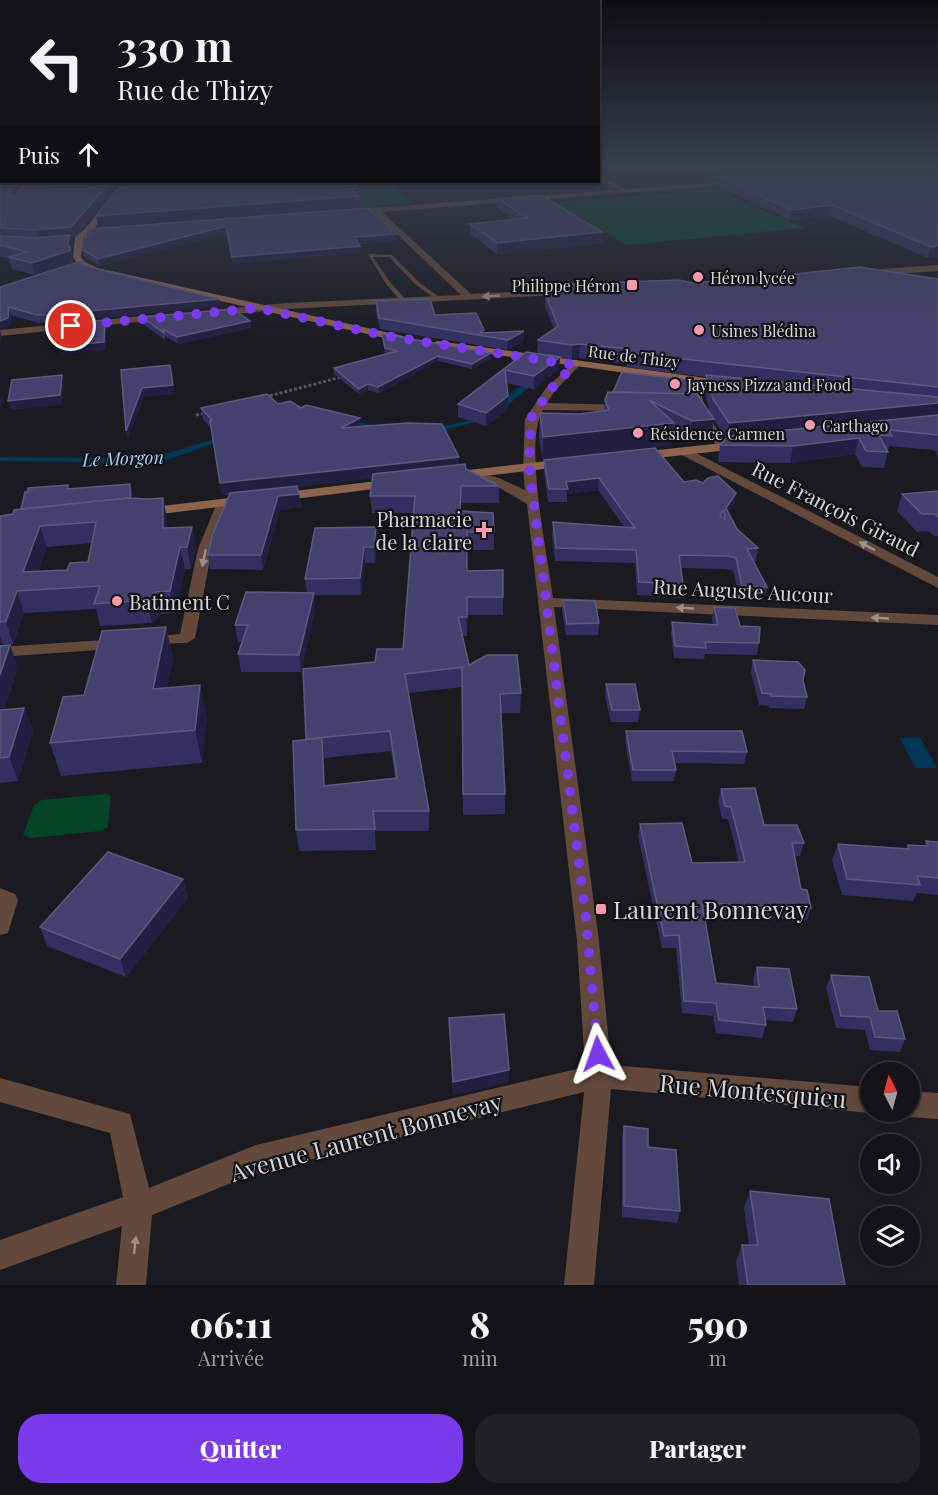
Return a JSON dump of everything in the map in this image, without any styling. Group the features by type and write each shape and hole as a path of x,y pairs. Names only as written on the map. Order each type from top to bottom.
{"main road":[{"path":"95,228 88,239 73,247 82,264 95,270 302,318 410,340"},
{"path":"89,255 118,275"},
{"name":"Rue de Thizy","path":"422,342 574,365 744,386"},
{"path":"628,457 758,444"},
{"path":"441,477 582,461"},
{"path":"130,513 407,481"}],"street":[{"path":"395,228 469,297"},
{"path":"88,239 96,232"},
{"path":"73,267 82,264"},
{"path":"855,274 938,268"},
{"path":"200,314 258,308 586,291"},
{"path":"302,318 314,308 331,304"},
{"path":"0,333 177,316"},
{"path":"574,365 538,406 531,418 529,466 588,941 599,1076 579,1285"},
{"path":"697,380 693,392 692,410 724,447"},
{"path":"538,406 642,408"},
{"name":"Rue François Giraud","path":"684,452 938,583"},
{"path":"468,474 497,480 519,490 533,502"},
{"path":"0,652 187,638 205,549 224,503"},
{"name":"Rue Auguste Aucour","path":"547,602 938,620"},
{"path":"0,897 7,900 0,926"},
{"name":"Rue Montesquieu","path":"599,1076 860,1099"},
{"name":"Avenue Laurent Bonnevay","path":"0,1255 139,1206 256,1159 599,1076"},
{"path":"0,1090 121,1124 139,1206 131,1285"},
{"path":"920,1105 938,1106"}],"lane":[{"path":"404,301 388,283 370,255 390,256 418,284 439,299"}],"path":[{"path":"265,398 345,377"},
{"path":"196,416 207,412"}],"green space":[{"path":"597,228 805,228 626,245"},
{"path":"107,794 111,796 108,827 101,831 30,838 23,835 34,805 42,800"}],"water":[{"name":"Le Morgon","path":"534,375 533,384 503,409 483,420 445,430 218,442 170,459 143,463 0,461 0,457 137,458 162,455 220,437 332,416 380,426 427,428 446,426 470,420 498,404"},
{"path":"920,737 937,768 915,768 900,738"}],"building":[{"path":"0,228 60,228 36,230"},
{"path":"218,228 98,259 82,249 83,239 91,235 87,231 90,229"},
{"path":"226,228 390,228 397,234 355,237 360,246 232,257"},
{"path":"476,228 595,228 602,232 497,243"},
{"path":"886,228 938,228 938,246 931,247"},
{"path":"69,235 68,245 71,250 32,263 9,257 27,252 0,245 0,236 36,238"},
{"path":"78,262 219,299 37,315 9,307 8,318 0,321 0,287"},
{"path":"860,267 938,279 938,387 665,357 628,352 629,349 538,340 558,326 545,293 557,293 553,288 564,288 563,284 679,280 693,283 719,282"},
{"path":"430,299 435,315 476,313 484,330 480,333 524,331 508,340 379,318 376,301"},
{"path":"233,309 250,321 177,337 163,329 164,333 142,317"},
{"path":"105,320 104,342 59,346 62,324"},
{"path":"382,334 491,353 472,364 438,356 378,387 368,384 359,389 334,368 397,351 385,348"},
{"path":"526,352 560,357 534,376 505,370 508,396 486,413 458,404"},
{"path":"170,365 173,385 142,388 126,431 121,370"},
{"path":"622,372 689,380 690,394 613,392"},
{"path":"62,375 60,395 8,401 12,380"},
{"path":"706,375 938,397 938,403 729,423 713,399"},
{"path":"608,392 697,394 714,419 692,421 649,400 674,423 543,437 540,413 580,414 609,410 605,400"},
{"path":"267,394 278,404 290,401 301,408 306,405 360,418 341,428 407,423 442,424 459,457 220,483 210,421 212,420 201,408"},
{"path":"938,415 938,435 889,430 892,436 879,435 888,452 866,451 859,438 793,446 720,445 728,436"},
{"path":"655,448 684,482 696,480 703,483 708,478 718,476 736,493 726,508 737,529 758,548 747,549 767,587 742,586 736,558 728,556 679,555 683,584 639,582 636,550 556,548 553,522 635,528 599,478 566,482 568,489 549,489 544,460"},
{"path":"465,464 466,469 499,486 461,486 460,511 493,513 494,532 467,532 467,571 503,570 503,597 467,597 467,617 458,617 469,665 487,655 517,655 521,693 500,694 505,794 463,794 462,669 465,667 405,674 429,811 373,811 375,829 296,830 293,741 322,738 324,786 397,778 390,731 306,739 303,669 375,662 377,649 403,649 415,496 370,496 373,474"},
{"path":"130,484 130,498 21,509 28,488 68,485 67,489"},
{"path":"297,486 299,494 278,496 261,555 208,555 212,536 230,493"},
{"path":"938,491 938,517 935,514 922,514 902,494"},
{"path":"128,498 163,498 163,528 192,527 187,547 180,547 170,591 156,592 147,600 94,604 100,586 17,591 6,621 0,622 0,516 13,514 14,510","holes":["96,522 88,562 70,563 67,570 23,572 40,526"]},
{"path":"376,527 374,547 364,547 360,578 305,579 315,528"},
{"path":"246,592 314,593 299,655 238,654 248,625 235,625"},
{"path":"563,600 595,601 599,623 567,624"},
{"path":"714,607 735,608 740,626 760,627 759,643 705,642 706,648 675,646 672,622 718,625"},
{"path":"166,627 153,689 200,685 195,730 50,743 63,697 84,695 102,631"},
{"path":"10,645 0,675 0,646"},
{"path":"753,660 798,662 805,670 803,680 807,697 771,696 772,694 762,693"},
{"path":"606,684 635,684 640,710 612,710"},
{"path":"24,708 9,757 0,758 0,710"},
{"path":"626,731 742,731 747,752 672,751 676,770 633,770"},
{"path":"755,788 764,825 797,825 804,843 792,843 801,889 807,890 811,908 702,903 716,983 759,987 757,967 789,969 797,1009 763,1007 766,1025 719,1020 716,1003 684,1001 679,935 664,936 640,824 682,823 692,863 745,862 731,807 725,806 721,789"},
{"path":"926,841 938,842 938,878 917,876 920,885 847,879 838,844 909,849 908,845 928,846"},
{"path":"108,852 183,879 120,959 40,927"},
{"path":"831,975 869,977 878,1011 897,1011 905,1039 875,1037 870,1017 841,1016"},
{"path":"504,1014 509,1070 453,1082 449,1018"},
{"path":"624,1126 648,1129 648,1147 676,1150 680,1211 624,1206"},
{"path":"750,1191 829,1199 845,1285 748,1285 742,1245 758,1245"}],"place":[{"name":"Héron lycée","path":"698,277"},
{"name":"Philippe Héron","path":"632,285"},
{"name":"Usines Blédina","path":"699,330"},
{"name":"Jayness Pizza and Food","path":"675,384"},
{"name":"Carthago","path":"810,425"},
{"name":"Résidence Carmen","path":"638,433"},
{"name":"Pharmacie de la claire","path":"484,530"},
{"name":"Batiment C","path":"117,601"},
{"name":"Laurent Bonnevay","path":"601,909"}],"route":[{"path":"71,326 258,308 387,336 574,365 550,390 531,418 529,466 586,919 598,1054"}]}
